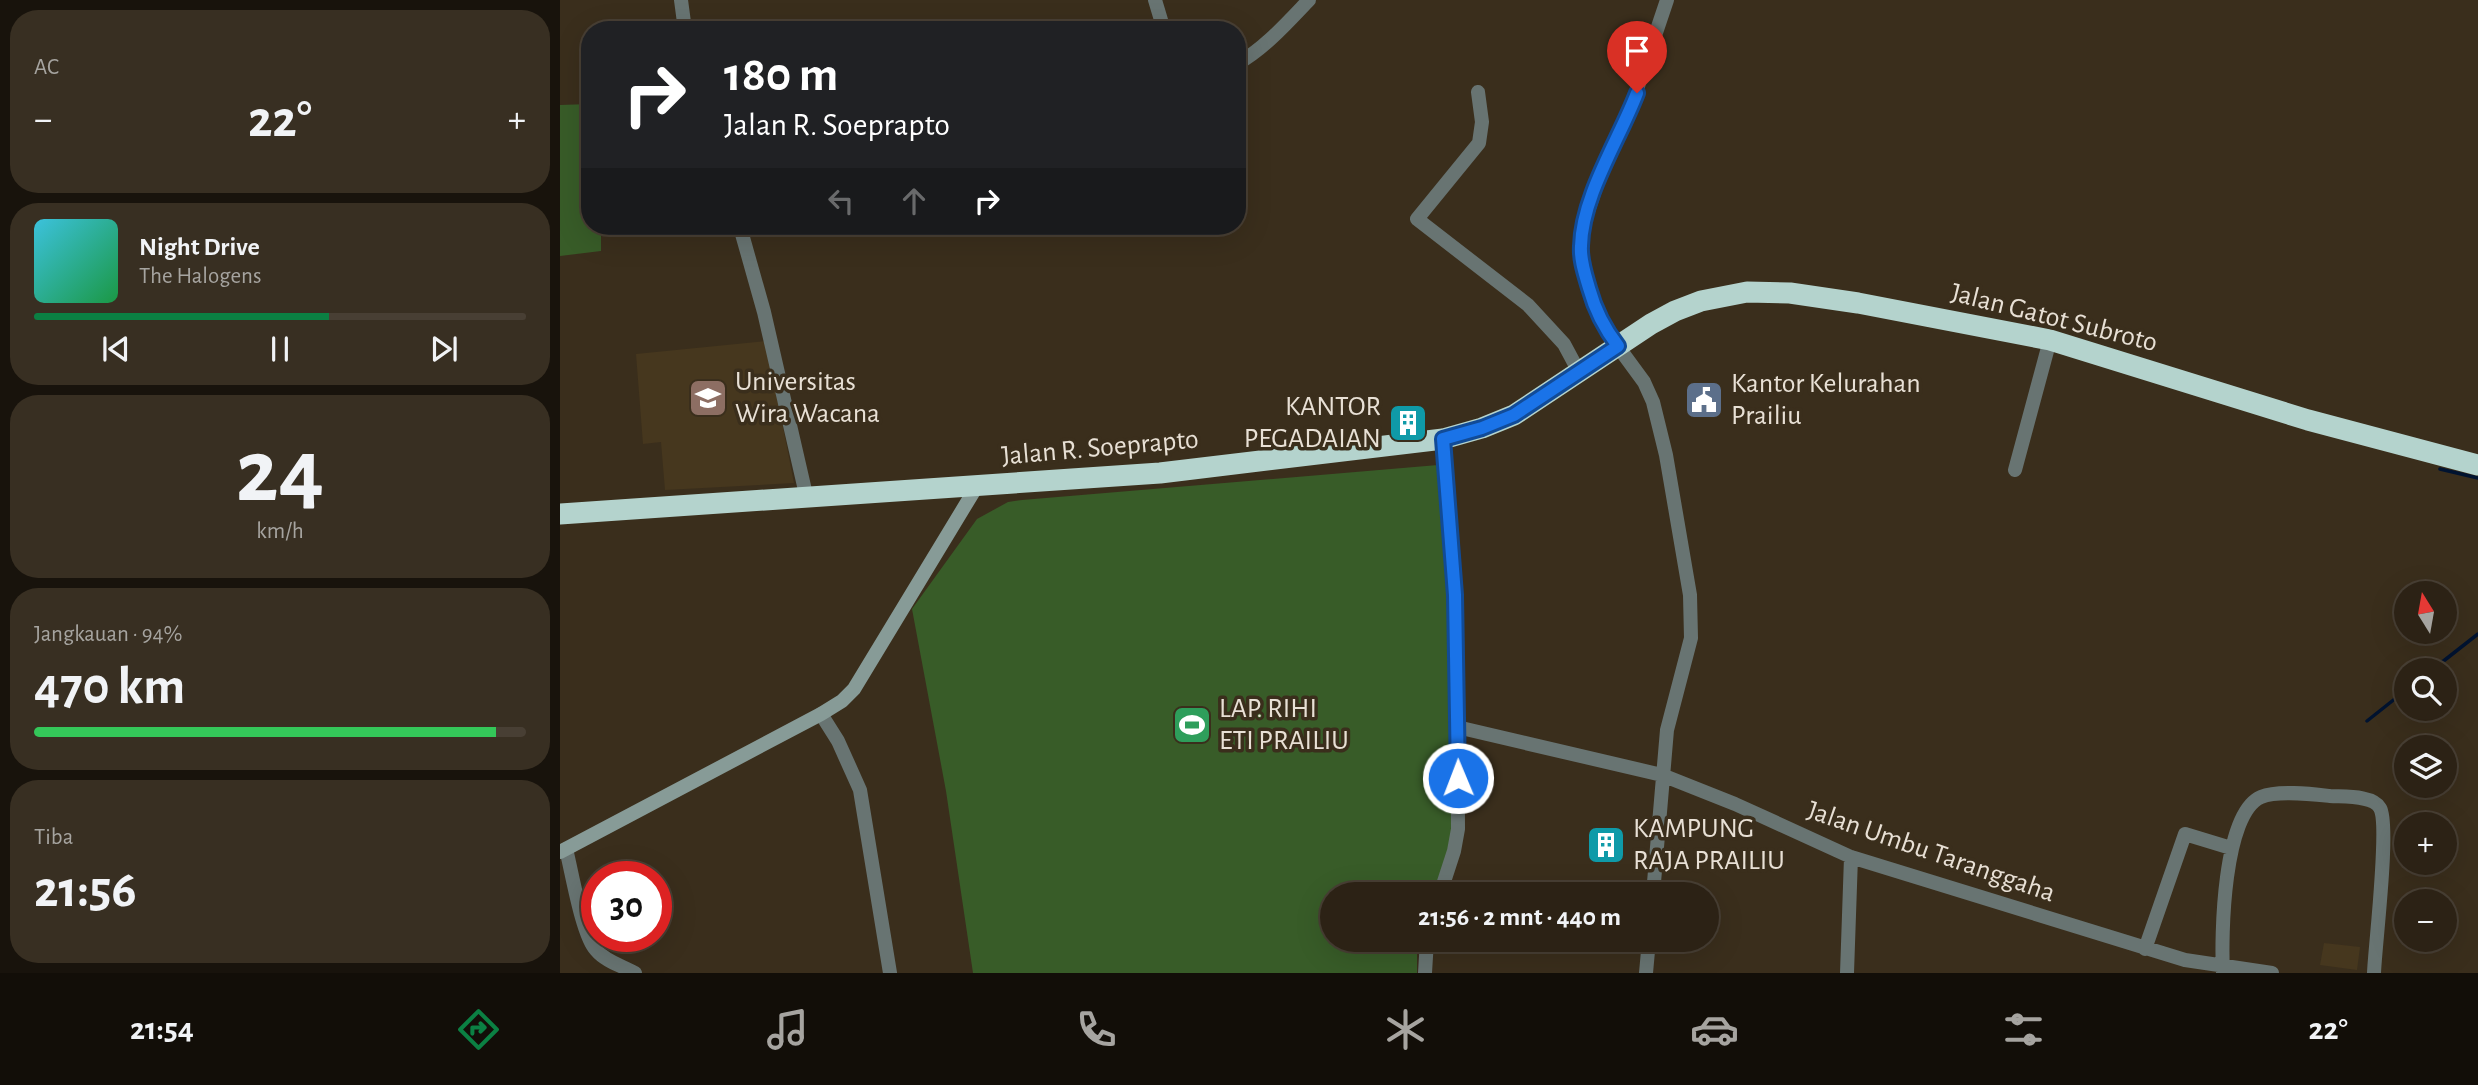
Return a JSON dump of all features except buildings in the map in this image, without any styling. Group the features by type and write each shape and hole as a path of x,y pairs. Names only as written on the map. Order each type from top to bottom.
{"highway":[{"name":"Jalan Gatot Subroto","path":"1618,346 1675,311 1701,301 1737,293 1768,292 1858,303 2050,340 2308,420 2478,465"},
{"name":"Jalan R. Soeprapto","path":"560,514 1160,474 1443,439 1514,415 1618,346"}],"street":[{"path":"681,0 684,21"},
{"path":"1155,0 1161,21"},
{"path":"1246,59 1275,35 1309,0"},
{"path":"1654,882 1667,730 1691,638 1690,595 1666,455 1653,402 1644,382 1603,325 1592,299 1581,247 1582,233 1598,181 1643,76 1667,0"},
{"path":"1478,92 1482,122 1479,143 1417,219 1528,304 1564,344 1579,372"},
{"path":"742,235 764,312 807,499"},
{"path":"2015,470 2050,340"},
{"path":"1443,439 1455,595 1458,829 1444,882"},
{"path":"635,973 596,950 588,934 563,850 842,701 854,689 977,486"},
{"path":"821,714 838,741 860,790 890,973"},
{"name":"Jalan Umbu Taranggaha","path":"1457,727 1662,775 1735,804 1850,857 2189,961 2222,970 2272,973"},
{"path":"2222,970 2223,919 2231,848 2244,813 2259,797 2271,794 2368,800 2377,803 2381,808 2383,821 2374,973"},
{"path":"2146,948 2185,834 2231,848"},
{"path":"1847,973 1850,857"},
{"path":"1425,973 1426,952"},
{"path":"1646,973 1648,952"}],"shaded area":[{"name":"Universitas Wira Wacana","path":"766,341 794,483 665,490 661,442 643,444 636,354"},
{"path":"2324,943 2360,947 2357,970 2320,965"}],"green space":[{"path":"581,104 581,235 601,235 601,251 560,256 560,105"},
{"name":"LAP. RIHI ETI PRAILIU","path":"1438,465 1445,548 1453,789 1451,849 1437,882 1320,882 1320,952 1417,952 1417,973 973,973 946,791 912,609 977,519 1008,502"}],"waterway":[{"path":"2440,469 2478,478"},
{"path":"2447,658 2478,634"},
{"path":"2367,721 2394,700"}],"place":[{"name":"Universitas Wira Wacana","path":"708,398"},
{"name":"Kantor Kelurahan Prailiu","path":"1704,400"},
{"name":"KANTOR PEGADAIAN","path":"1408,423"},
{"name":"LAP. RIHI ETI PRAILIU","path":"1192,725"},
{"name":"KAMPUNG RAJA PRAILIU","path":"1606,845"}],"route":[{"path":"1458,778 1457,635 1443,439 1514,415 1618,346 1603,325 1592,299 1581,247 1584,220 1598,181 1637,93"}]}
